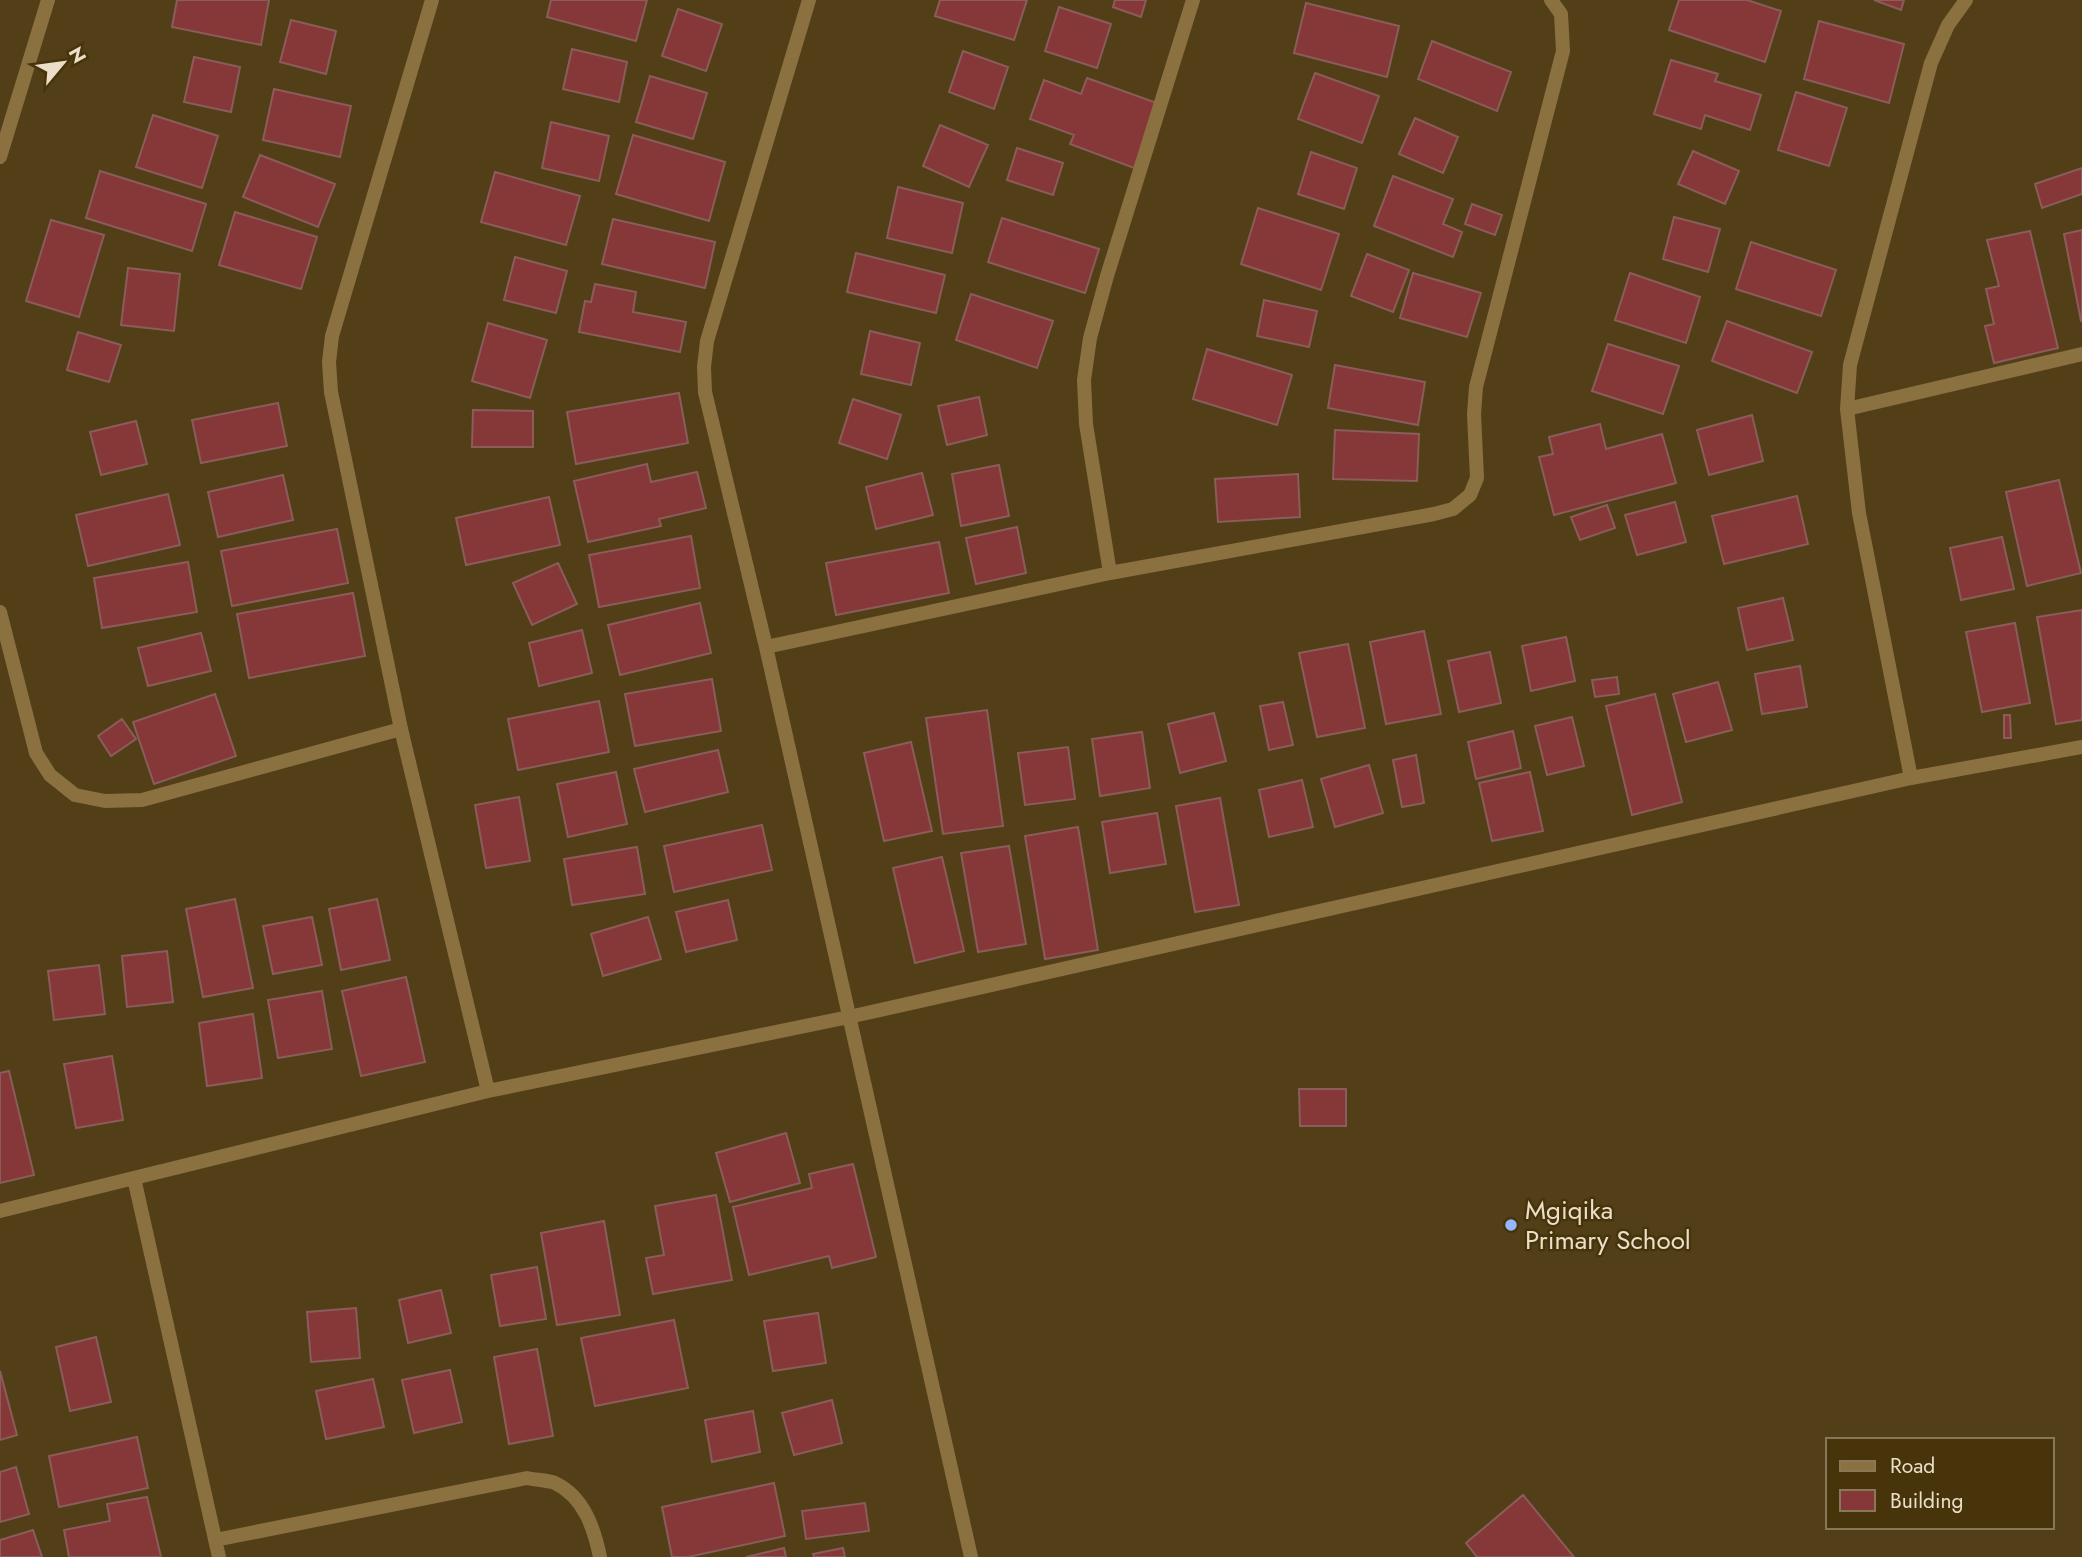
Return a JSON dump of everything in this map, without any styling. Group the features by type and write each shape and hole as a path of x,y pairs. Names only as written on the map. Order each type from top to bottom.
{"street":[{"path":"0,157 48,0"},
{"path":"432,0 332,335 329,362 331,392 401,729 488,1091"},
{"path":"809,0 707,341 705,392 766,647 971,1557"},
{"path":"1110,573 1086,425 1084,380 1107,276 1193,0"},
{"path":"766,647 1110,573 1434,514 1453,509 1471,495 1477,478 1474,414 1476,387 1563,51 1561,14 1551,0"},
{"path":"1911,778 1859,513 1847,409 1850,365 1931,63 1948,25 1966,0"},
{"path":"1847,409 2082,354"},
{"path":"0,612 36,753 50,775 75,795 105,801 142,800 401,729"},
{"path":"0,1211 488,1091 849,1017 1911,778 2082,747"},
{"path":"134,1178 219,1557"},
{"path":"215,1540 527,1478 553,1482 573,1495 587,1514 597,1538 600,1557"}],"building":[{"path":"177,0 269,0 261,45 172,27"},
{"path":"551,0 647,0 636,41 547,17"},
{"path":"940,0 1027,0 1014,40 935,16"},
{"path":"1115,0 1146,0 1141,17 1113,7"},
{"path":"1679,0 1747,0 1781,11 1765,62 1669,30"},
{"path":"1874,0 1904,0 1901,10"},
{"path":"1306,3 1399,26 1387,77 1294,53"},
{"path":"1059,7 1111,24 1097,68 1045,51"},
{"path":"678,9 722,24 706,71 662,56"},
{"path":"291,20 336,31 326,74 280,62"},
{"path":"1819,21 1904,44 1889,103 1804,79"},
{"path":"1432,41 1511,72 1497,111 1418,79"},
{"path":"572,49 627,62 619,102 563,89"},
{"path":"963,51 1008,67 994,109 949,92"},
{"path":"194,57 240,67 231,112 184,102"},
{"path":"1671,60 1718,74 1715,81 1761,95 1750,130 1705,115 1701,129 1654,114"},
{"path":"1315,73 1379,96 1362,143 1298,119"},
{"path":"650,76 707,93 693,139 636,122"},
{"path":"1087,78 1157,103 1134,168 1070,144 1074,135 1030,119 1044,80 1081,94"},
{"path":"274,89 351,106 340,157 263,140"},
{"path":"1796,92 1847,108 1829,166 1778,150"},
{"path":"153,115 218,136 202,188 136,167"},
{"path":"1415,118 1458,137 1443,173 1399,154"},
{"path":"551,122 609,136 599,181 542,168"},
{"path":"940,125 988,145 969,187 923,166"},
{"path":"633,135 725,162 709,221 616,194"},
{"path":"1017,148 1063,163 1053,195 1007,180"},
{"path":"1693,151 1739,171 1725,204 1678,184"},
{"path":"1311,152 1357,168 1344,209 1298,194"},
{"path":"260,155 335,184 318,227 243,197"},
{"path":"2082,168 2082,194 2042,208 2035,184"},
{"path":"100,171 206,204 192,251 86,218"},
{"path":"495,172 580,196 566,245 481,222"},
{"path":"1393,176 1453,199 1443,224 1462,232 1453,257 1374,226"},
{"path":"898,187 963,203 952,253 887,238"},
{"path":"1472,204 1502,215 1495,235 1465,224"},
{"path":"1258,208 1339,234 1321,290 1241,264"},
{"path":"235,212 317,237 301,289 219,265"},
{"path":"1674,217 1720,229 1708,272 1663,259"},
{"path":"1002,218 1099,249 1085,293 988,262"},
{"path":"613,219 715,242 705,288 602,264"},
{"path":"51,220 104,235 79,317 26,301"},
{"path":"2082,230 2082,321 2081,321 2064,234"},
{"path":"2030,231 2058,348 1994,363 1985,326 1994,324 1986,289 1999,286 1987,240"},
{"path":"1751,242 1836,270 1821,316 1736,289"},
{"path":"856,253 945,275 936,313 847,292"},
{"path":"1367,254 1409,270 1393,312 1351,296"},
{"path":"515,257 567,271 556,313 504,300"},
{"path":"128,268 180,274 174,331 121,325"},
{"path":"1413,273 1481,293 1467,337 1400,318"},
{"path":"1630,273 1700,297 1686,343 1615,320"},
{"path":"595,284 636,292 633,312 686,322 680,352 579,332 585,301 591,302"},
{"path":"971,294 1053,321 1037,368 956,340"},
{"path":"1264,300 1317,311 1309,347 1257,336"},
{"path":"1727,321 1812,352 1797,393 1712,361"},
{"path":"488,323 547,340 530,398 472,381"},
{"path":"870,331 920,343 911,385 861,374"},
{"path":"78,332 121,345 109,382 67,370"},
{"path":"1608,344 1679,366 1663,414 1592,391"},
{"path":"1207,349 1292,375 1277,425 1193,399"},
{"path":"1335,365 1425,382 1418,425 1328,408"},
{"path":"679,393 688,443 576,464 567,412"},
{"path":"979,397 987,435 947,445 938,406"},
{"path":"853,399 901,415 887,459 839,443"},
{"path":"278,403 287,446 201,463 192,420"},
{"path":"473,410 533,411 533,447 472,447"},
{"path":"1752,415 1763,461 1709,475 1697,430"},
{"path":"136,421 147,464 101,475 90,432"},
{"path":"1600,424 1606,449 1662,434 1676,483 1554,515 1539,457 1553,454 1549,437"},
{"path":"1335,430 1419,434 1417,481 1333,479"},
{"path":"647,464 651,482 697,472 706,508 659,519 661,526 588,542 574,481"},
{"path":"999,465 1009,516 961,526 952,474"},
{"path":"922,473 933,515 876,529 866,487"},
{"path":"1298,474 1300,517 1218,522 1215,479"},
{"path":"283,475 293,520 218,537 208,492"},
{"path":"2059,480 2081,573 2027,586 2006,492"},
{"path":"168,494 180,545 88,566 76,515"},
{"path":"1797,496 1808,544 1724,564 1712,516"},
{"path":"549,497 560,545 466,565 456,518"},
{"path":"1675,502 1686,542 1637,555 1625,515"},
{"path":"1607,505 1615,528 1580,540 1571,517"},
{"path":"1017,527 1026,573 976,584 966,538"},
{"path":"337,529 348,583 232,606 221,551"},
{"path":"691,536 700,588 599,607 589,555"},
{"path":"2002,537 2014,589 1961,600 1950,548"},
{"path":"939,542 949,593 836,615 826,563"},
{"path":"188,562 197,612 102,628 94,578"},
{"path":"558,563 577,604 532,625 513,583"},
{"path":"353,593 365,656 249,678 237,614"},
{"path":"1783,598 1793,640 1747,650 1738,608"},
{"path":"700,603 711,653 620,675 608,625"},
{"path":"2082,610 2082,720 2056,724 2037,617"},
{"path":"2015,623 2030,703 1982,712 1966,632"},
{"path":"582,630 592,673 539,686 529,643"},
{"path":"1424,631 1441,714 1386,724 1370,642"},
{"path":"201,633 211,671 148,686 138,648"},
{"path":"1566,637 1575,681 1531,691 1522,646"},
{"path":"1348,644 1365,728 1317,737 1299,653"},
{"path":"1490,652 1501,703 1459,712 1448,661"},
{"path":"1800,666 1807,707 1762,714 1755,674"},
{"path":"1617,677 1619,694 1595,697 1592,680"},
{"path":"712,679 721,731 635,746 625,694"},
{"path":"1718,682 1732,730 1686,742 1673,694"},
{"path":"215,694 236,756 154,784 133,722"},
{"path":"1655,694 1682,802 1632,815 1606,706"},
{"path":"599,701 609,752 518,770 508,719"},
{"path":"1283,702 1293,745 1269,750 1260,706"},
{"path":"987,710 1003,826 943,834 926,718"},
{"path":"1214,713 1226,761 1180,773 1168,724"},
{"path":"2004,715 2010,715 2011,738 2004,738"},
{"path":"1572,717 1584,766 1547,775 1535,726"},
{"path":"122,719 136,739 111,756 98,736"},
{"path":"1513,731 1521,768 1476,779 1468,742"},
{"path":"1142,732 1150,788 1100,796 1092,739"},
{"path":"911,742 932,831 884,841 864,753"},
{"path":"1068,747 1075,799 1025,805 1018,753"},
{"path":"718,750 728,792 645,812 634,769"},
{"path":"1416,755 1424,803 1402,807 1393,760"},
{"path":"1369,765 1383,813 1335,827 1321,779"},
{"path":"616,772 627,824 568,837 557,784"},
{"path":"1530,772 1543,831 1492,841 1479,783"},
{"path":"1302,780 1313,827 1269,837 1259,790"},
{"path":"519,797 530,861 486,868 475,805"},
{"path":"1220,798 1239,905 1195,912 1176,806"},
{"path":"1157,813 1166,864 1110,873 1102,822"},
{"path":"762,825 772,870 674,892 664,846"},
{"path":"1078,827 1098,950 1045,959 1025,836"},
{"path":"1009,846 1026,944 978,952 961,853"},
{"path":"637,847 645,894 572,905 564,859"},
{"path":"942,857 964,951 915,963 893,868"},
{"path":"235,899 253,988 203,997 186,909"},
{"path":"377,899 390,960 341,970 329,909"},
{"path":"728,900 737,940 686,952 676,912"},
{"path":"312,917 322,965 273,974 263,926"},
{"path":"648,917 661,959 603,976 591,934"},
{"path":"167,951 173,1002 127,1007 122,956"},
{"path":"99,965 105,1014 54,1020 48,971"},
{"path":"406,977 425,1062 361,1076 342,991"},
{"path":"322,991 332,1049 278,1058 268,1000"},
{"path":"253,1014 262,1078 207,1086 199,1023"},
{"path":"112,1056 123,1120 76,1128 64,1064"},
{"path":"9,1071 34,1175 0,1183 0,1073"},
{"path":"1299,1089 1346,1089 1346,1126 1300,1126"},
{"path":"786,1133 800,1183 730,1202 716,1153"},
{"path":"853,1164 876,1257 832,1268 829,1256 749,1275 733,1207 812,1188 809,1174"},
{"path":"716,1195 732,1280 653,1294 646,1258 664,1255 655,1206"},
{"path":"604,1221 620,1315 557,1325 541,1233"},
{"path":"537,1267 546,1319 500,1326 491,1275"},
{"path":"441,1290 451,1333 408,1343 399,1300"},
{"path":"356,1308 360,1358 311,1362 307,1312"},
{"path":"818,1313 826,1363 773,1371 764,1321"},
{"path":"674,1320 688,1388 595,1406 581,1338"},
{"path":"96,1337 111,1402 70,1411 56,1347"},
{"path":"537,1349 553,1436 509,1444 494,1357"},
{"path":"450,1370 462,1422 414,1433 402,1380"},
{"path":"0,1371 17,1435 0,1440"},
{"path":"373,1379 384,1427 326,1439 316,1391"},
{"path":"832,1400 842,1443 794,1455 782,1413"},
{"path":"753,1411 760,1452 712,1462 705,1420"},
{"path":"137,1437 148,1488 59,1507 49,1456"},
{"path":"16,1467 29,1514 0,1522 0,1472"},
{"path":"774,1483 785,1536 688,1557 672,1557 662,1507"},
{"path":"1523,1495 1574,1557 1477,1557 1466,1543"},
{"path":"147,1497 161,1557 69,1557 64,1530 110,1521 107,1504"},
{"path":"865,1503 869,1531 806,1539 802,1511"},
{"path":"33,1530 42,1557 0,1557 0,1540"},
{"path":"784,1548 786,1557 746,1557"},
{"path":"843,1548 845,1557 814,1557 813,1554"}],"place":[{"name":"Mgiqika Primary School","path":"1511,1225"}]}
